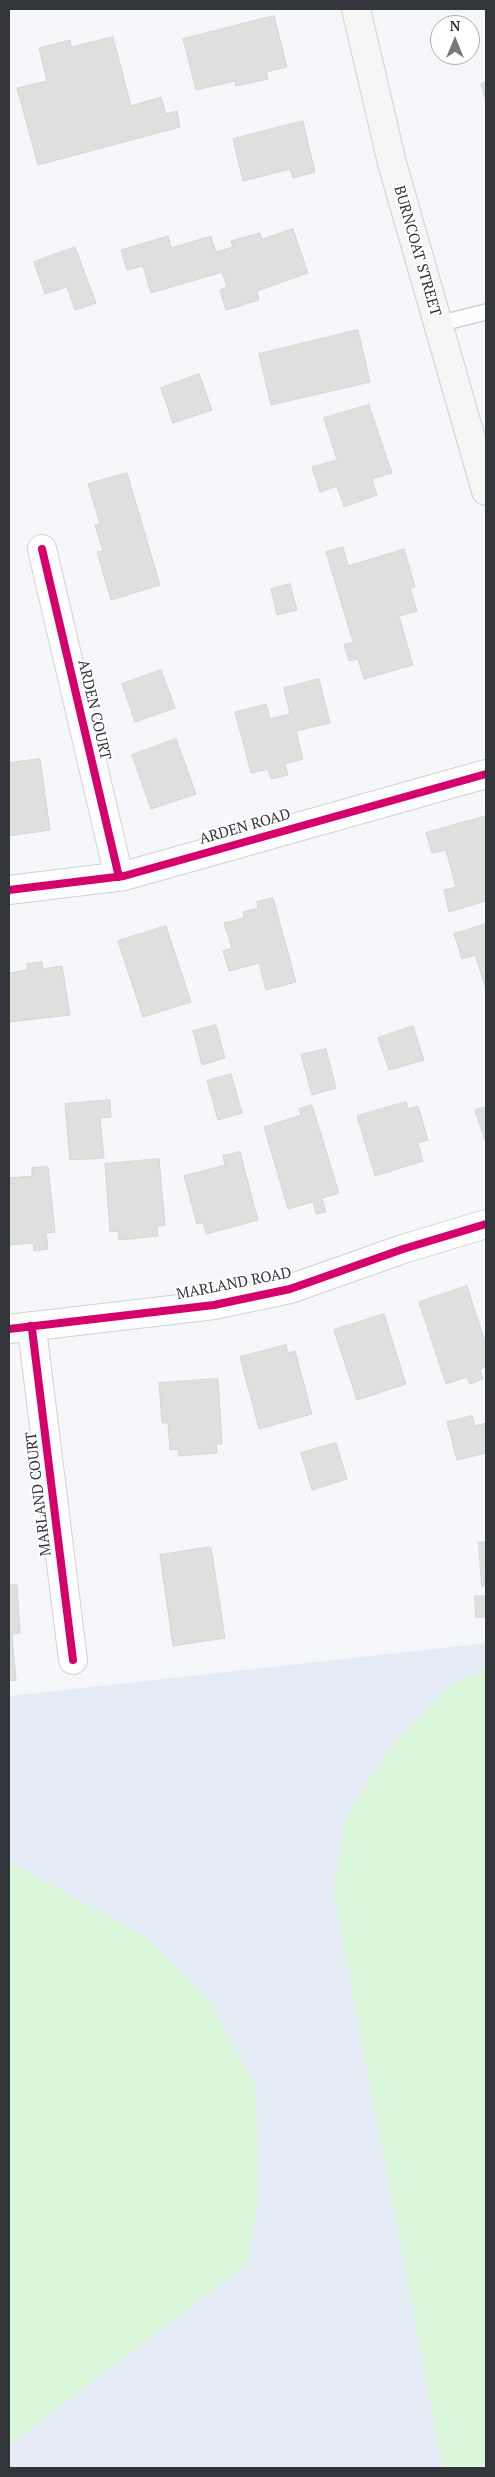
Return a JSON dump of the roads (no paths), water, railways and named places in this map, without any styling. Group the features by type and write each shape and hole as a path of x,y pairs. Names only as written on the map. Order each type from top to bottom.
{"main road":[{"name":"BURNCOAT STREET","path":"356,9 392,163 486,491"}],"street":[{"name":"ARDEN COURT","path":"42,549 119,877"},
{"name":"ARDEN ROAD","path":"9,890 119,877 486,774"},
{"name":"MARLAND ROAD","path":"19,1328 214,1305 290,1289 404,1249 486,1224"},
{"name":"MARLAND COURT","path":"19,1328 33,1337 73,1660"}],"lane":[{"path":"438,324 486,312"}]}
